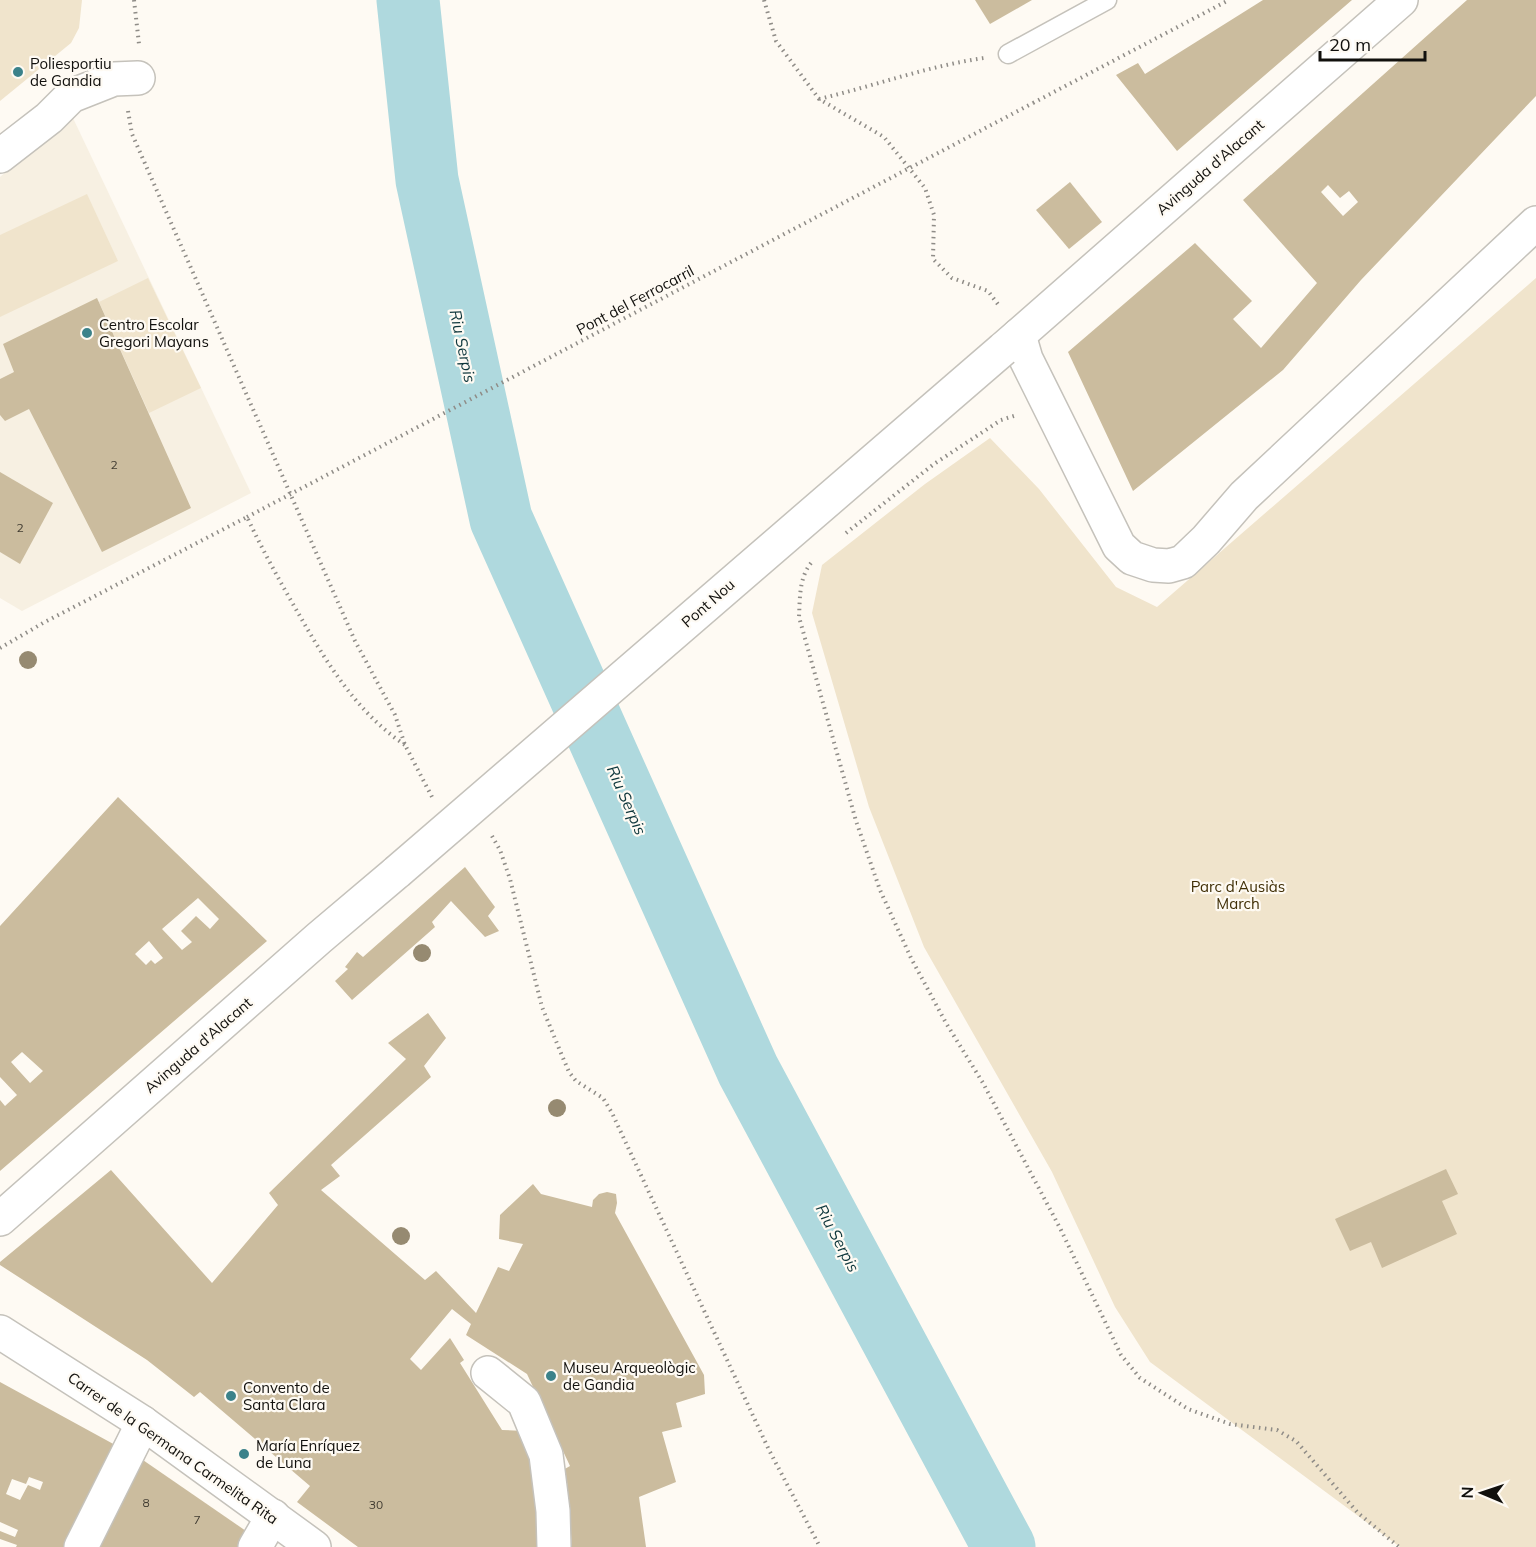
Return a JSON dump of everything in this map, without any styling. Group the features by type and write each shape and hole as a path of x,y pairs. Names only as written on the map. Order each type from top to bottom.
{"street":[{"name":"Avinguda d'Alacant","path":"1011,342 1401,0"},
{"path":"0,156 49,117 71,96 114,79 138,78"},
{"path":"1011,342 1026,359 1119,546 1132,558 1153,565 1169,566 1183,562 1206,540 1244,496 1536,223"},
{"name":"Pont Nou","path":"397,872 1011,342"},
{"name":"Avinguda d'Alacant","path":"0,1219 397,872"},
{"name":"Carrer de la Germana Carmelita Rita","path":"0,1332 143,1423 314,1547"},
{"path":"488,1373 524,1402 546,1455 553,1511 554,1547"},
{"path":"81,1547 143,1423"},
{"path":"255,1547 273,1516"}],"lane":[{"path":"1008,54 1107,0"}],"path":[{"path":"134,0 139,48 138,78 132,83 128,98 132,134 356,641 395,715 405,745 431,796 437,803"},
{"path":"764,0 776,41 819,99 884,137 925,188 934,215 933,259 952,278 988,291 1011,342"},
{"name":"Pont del Ferrocarril","path":"0,648 43,623 247,518 1229,0"},
{"path":"819,99 867,88 945,64 1008,54"},
{"path":"843,536 934,464 1001,420 1048,405"},
{"path":"247,518 309,632 345,688 392,736 405,745"},
{"path":"815,558 804,571 800,590 799,617 853,811 880,890 911,958 946,1023 984,1083 1060,1228 1121,1354 1140,1378 1188,1409 1230,1424 1277,1430 1296,1441 1358,1513 1399,1547"},
{"path":"491,835 500,850 510,879 543,1006 566,1065 576,1081 603,1098 612,1113 764,1440 820,1547"}],"shaded area":[{"name":"Centro Escolar Gregori Mayans","path":"72,116 251,493 22,611 0,598 0,177"}],"green space":[{"name":"Poliesportiu de Gandia","path":"0,0 82,0 79,28 71,43 0,101"},
{"path":"87,194 118,261 0,317 0,235"},
{"path":"148,278 201,388 149,413 99,302"},
{"name":"Parc d'Ausiàs March","path":"1536,278 1536,1547 1400,1547 1150,1362 1115,1307 1052,1172 924,947 869,807 812,613 822,565 925,484 990,438 1039,489 1116,587 1157,607"}],"building":[{"path":"975,0 1032,0 990,24"},
{"path":"1263,0 1352,0 1177,151 1116,75 1138,63 1145,74"},
{"path":"1467,0 1536,0 1536,96 1361,280 1283,370 1133,491 1068,352 1195,243 1252,301 1233,319 1261,348 1317,283 1243,200","holes":["1328,185 1340,198 1349,191 1358,202 1343,216 1321,192"]},
{"path":"1070,182 1102,222 1069,249 1036,210"},
{"path":"97,298 191,508 102,552 29,409 5,421 0,415 0,379 14,372 3,344"},
{"path":"0,472 53,503 20,564 0,552"},
{"path":"118,797 267,941 0,1171 0,1100 5,1106 17,1095 0,1077 0,926","holes":["198,898 219,919 210,929 196,916 181,931 192,942 182,950 162,929","149,941 163,958 155,964 151,960 146,965 135,954","22,1052 43,1071 30,1083 11,1062"]},
{"path":"465,867 495,907 488,916 499,931 485,937 451,901 432,922 435,927 352,1000 335,981 348,969 345,967 357,952 363,957"},
{"path":"428,1013 446,1038 424,1066 431,1077 331,1165 340,1176 321,1190 425,1280 436,1271 476,1313 498,1267 509,1271 523,1244 499,1239 500,1215 533,1184 541,1194 592,1207 593,1200 599,1194 607,1192 616,1194 615,1213 704,1375 705,1394 676,1403 682,1427 662,1432 676,1482 639,1497 646,1547 572,1547 567,1482 563,1470 570,1466 527,1374 466,1335 471,1324 452,1309 410,1359 421,1370 450,1338 464,1360 460,1363 502,1430 525,1431 548,1547 358,1547 297,1502 310,1486 200,1392 194,1397 147,1360 0,1265 0,1262 111,1170 212,1283 278,1205 269,1193 406,1059 388,1043"},
{"path":"1446,1169 1458,1194 1442,1201 1457,1234 1382,1268 1371,1242 1350,1251 1335,1219"},
{"path":"0,1382 117,1446 67,1547 16,1547 17,1545 0,1539 0,1531 15,1537 18,1530 0,1522","holes":["29,1477 43,1482 40,1490 28,1485 20,1500 6,1494 12,1479 26,1484"]},
{"path":"140,1458 246,1531 237,1547 97,1547"}],"waterway":[{"name":"Riu Serpis","path":"408,0 427,180 501,519 748,1070 1004,1547"}],"place":[{"name":"Poliesportiu de Gandia","path":"18,72"},
{"name":"Centro Escolar Gregori Mayans","path":"87,333"},
{"name":"Museu Arqueològic de Gandia","path":"551,1376"},
{"name":"Convento de Santa Clara","path":"231,1396"},
{"name":"María Enríquez de Luna","path":"244,1454"}]}
